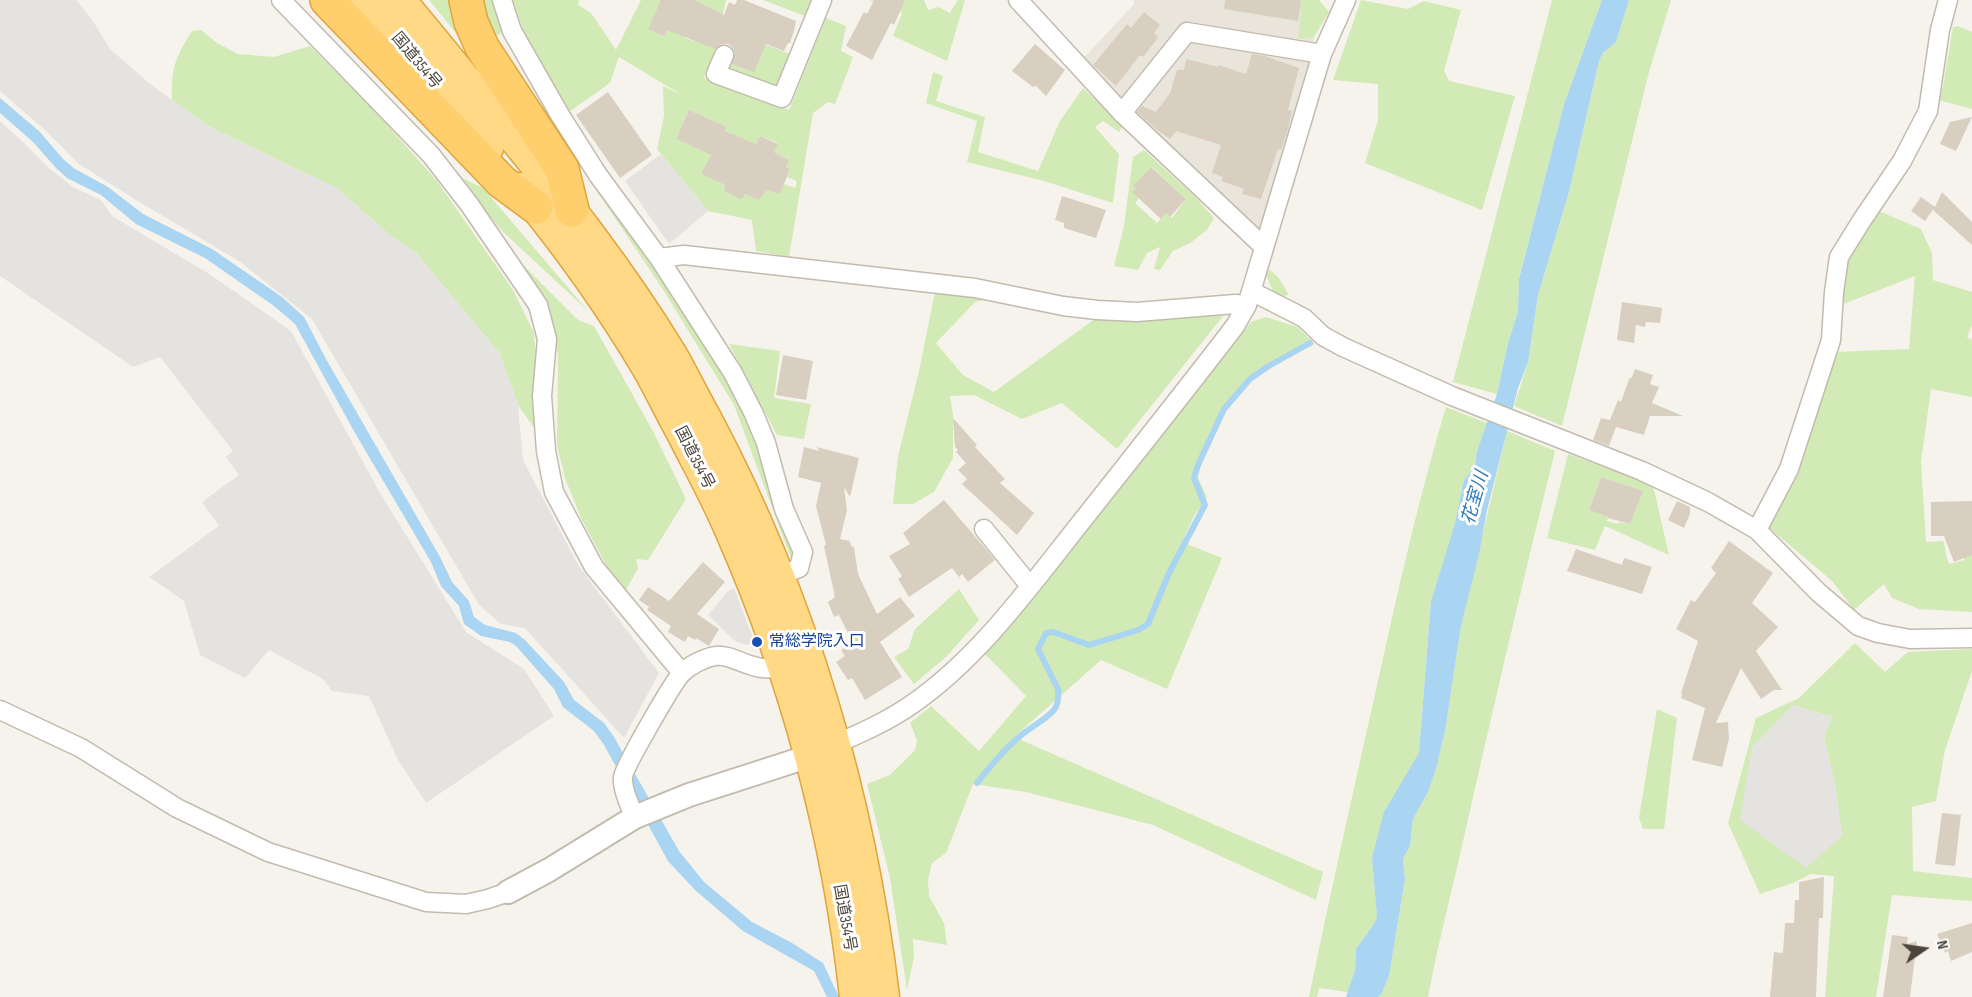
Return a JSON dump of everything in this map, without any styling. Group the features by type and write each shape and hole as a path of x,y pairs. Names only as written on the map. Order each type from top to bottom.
{"highway":[{"path":"327,0 502,182 536,207"},
{"name":"国道354号","path":"365,0 536,207 587,275 648,370 730,529 766,581"},
{"name":"国道354号","path":"400,0 572,210 616,270 673,357 730,465 867,888 884,997"},
{"path":"466,0 471,22 482,47 562,170 572,210"},
{"name":"国道354号","path":"822,750 855,997"}],"street":[{"path":"281,0 431,155 469,204 538,305 547,339 542,396 546,451 554,492 594,567 682,673"},
{"path":"502,0 512,31 560,115 598,175 659,258 733,373 754,414 766,443 783,509 803,552 799,568 766,581"},
{"path":"724,55 716,74 782,98 822,0"},
{"path":"0,710 81,748 177,808 268,852 426,902 466,903 488,900 508,892 549,870 635,817 689,795 822,750 880,725 912,705 944,680 979,646 1030,586 1235,326 1249,298 1322,54 1346,0"},
{"path":"1757,530 1789,469 1831,340 1839,257 1902,161 1928,111 1940,30 1948,0"},
{"path":"1024,3 1122,113 1264,248"},
{"path":"1122,113 1186,32 1322,54"},
{"path":"659,258 684,255 975,288 1063,306 1097,310 1137,312 1249,298 1304,318 1323,336 1342,347 1452,396 1664,480 1757,530 1818,592 1858,626 1878,633 1910,639 1972,638"},
{"path":"984,528 1030,586"},
{"path":"635,817 629,804 623,777 632,756 682,673 702,660 717,656 768,669 796,664"}],"shaded area":[{"path":"0,0 76,0 91,18 110,49 149,83 208,126 338,189 391,236 416,253 500,354 518,405 523,460 578,565 659,673 624,738 525,628 501,624 479,605 312,319 239,261 79,164 46,131 0,91"},
{"path":"1134,0 1319,0 1329,12 1314,37 1310,68 1261,226 1256,228 1112,95 1082,60 1134,4"},
{"path":"0,121 50,169 73,187 101,200 112,216 211,275 291,331 380,493 466,632 524,669 554,716 426,803 397,758 369,696 332,691 323,679 269,650 245,678 200,655 184,601 149,577 219,526 202,502 239,475 226,457 233,451 160,357 133,367 0,276"},
{"path":"661,154 708,211 669,244 625,181"},
{"path":"734,588 755,643 746,645 735,641 708,615 727,592"},
{"path":"1793,705 1832,717 1824,737 1835,785 1842,836 1806,868 1740,820 1752,747"}],"green space":[{"path":"429,0 459,0 474,55"},
{"path":"480,0 493,0 503,32 493,38"},
{"path":"513,0 579,0 578,5 591,13 616,50 641,0 670,0 658,8 648,29 664,36 670,24 687,31 685,38 696,42 712,27 719,13 694,0 726,0 716,47 704,78 789,110 826,18 846,26 841,51 853,57 835,104 828,102 813,113 789,257 756,251 752,220 708,211 657,149 664,116 663,86 682,95 619,57 610,83 569,112 532,56","holes":["689,110 727,127 725,131 756,144 760,136 778,143 774,152 789,160 786,168 790,170 787,177 797,181 795,188 784,184 780,194 766,190 759,199 745,194 742,200 724,191 725,185 702,174 711,155 676,139"]},
{"path":"763,0 812,0 805,16"},
{"path":"869,0 924,0 928,10 939,7 950,13 958,0 965,0 947,61 893,36 902,13"},
{"path":"1293,0 1319,0 1329,12 1314,37 1298,39 1301,12 1292,10"},
{"path":"1361,0 1408,9 1424,1 1461,10 1444,71 1449,81 1515,96 1482,210 1365,163 1378,120 1378,84 1333,80"},
{"path":"1552,0 1602,0 1564,104 1519,278 1518,312 1508,343 1497,394 1453,382"},
{"path":"1629,0 1671,0 1649,72 1562,426 1514,406 1528,362 1538,295 1569,192 1599,61 1603,53 1616,42"},
{"path":"1958,26 1972,32 1972,109 1938,100 1943,87 1953,27"},
{"path":"201,30 217,43 238,54 274,57 310,46 374,110 437,181 513,290 534,333 538,388 535,429 518,405 500,354 416,253 391,236 338,189 208,126 172,100 173,71 178,56 192,31"},
{"path":"740,35 790,54 778,87 726,70"},
{"path":"933,72 943,76 936,101 985,117 978,152 1038,171 1060,121 1083,88 1123,126 1119,132 1103,121 1095,127 1119,154 1113,203 1044,181 967,162 977,121 926,103"},
{"path":"545,105 561,136 693,324 749,423 795,554 792,561 734,405 662,288 541,108"},
{"path":"1144,150 1194,196 1214,218 1207,230 1190,243 1173,251 1160,270 1154,269 1160,247 1147,253 1138,270 1114,266 1124,226 1133,157","holes":["1152,167 1186,199 1172,218 1166,213 1157,223 1135,203 1139,198 1133,192 1136,188 1134,186"]},
{"path":"460,177 483,188 588,311 500,229"},
{"path":"1879,211 1921,229 1932,253 1933,280 1972,292 1972,325 1967,337 1972,340 1972,397 1931,389 1921,462 1926,542 1943,541 1950,564 1964,560 1963,553 1972,552 1972,612 1919,609 1892,598 1884,584 1854,610 1832,581 1767,526 1797,477 1835,352 1909,349 1915,276 1841,305 1849,258"},
{"path":"512,254 578,320 594,326 654,433 686,499 648,560 636,559 638,568 625,592 606,565 581,518 565,478 557,445 558,354 546,304"},
{"path":"1270,270 1278,277 1289,295 1283,296 1273,291 1265,273"},
{"path":"935,292 991,298 975,302 936,343 963,375 994,392 1096,318 1223,316 1117,449 1062,403 1022,419 974,395 950,396 953,415 953,458 934,492 913,504 893,504 898,456"},
{"path":"1266,317 1297,327 1315,344 1260,372 1222,407 1194,468 1207,498 1194,516 1182,542 1222,558 1167,689 1101,660 1014,737 1323,872 1316,900 1153,825 1026,792 973,784 946,853 932,863 928,880 929,896 944,923 947,945 913,939 914,957 907,990 890,878 867,784 890,775 915,750 917,740 910,723 931,706 979,751 1026,696 985,654 1078,542 1251,322"},
{"path":"729,344 780,351 774,398 811,404 804,439 777,435"},
{"path":"1446,407 1487,423 1477,451 1475,466 1464,480 1455,523 1431,601 1419,753 1372,858 1377,917 1356,949 1355,970 1348,992 1319,988 1317,997 1309,997 1400,583"},
{"path":"1507,431 1555,451 1495,700 1428,997 1378,997 1389,976 1405,879 1403,859 1410,846 1413,819 1428,792 1436,769 1445,731 1461,626"},
{"path":"1568,454 1653,485 1669,555 1605,526 1595,550 1547,538","holes":["1601,477 1642,491 1630,524 1607,521 1608,517 1589,510"]},
{"path":"959,589 979,620 946,657 914,684 894,657 908,649 915,629"},
{"path":"1855,643 1885,672 1908,652 1972,649 1972,671 1945,750 1936,801 1912,807 1913,871 1972,878 1972,901 1892,895 1876,997 1825,997 1834,876 1811,874 1793,883 1760,894 1728,823 1756,718 1799,698","holes":["1793,705 1832,717 1824,737 1835,785 1842,836"]},
{"path":"1657,709 1677,718 1664,829 1643,829 1639,818"}],"water":[{"name":"花室川","path":"1602,0 1629,0 1616,42 1603,53 1599,61 1569,192 1538,295 1528,362 1518,388 1487,510 1479,554 1461,626 1445,731 1436,769 1428,792 1413,819 1410,846 1403,859 1405,879 1389,976 1378,997 1346,997 1355,970 1356,949 1377,917 1372,858 1384,812 1419,753 1431,601 1455,523 1464,480 1475,466 1477,451 1497,394 1508,343 1518,312 1519,279 1564,104"},
{"path":"0,98 40,132 64,160 75,169 108,187 143,214 212,249 282,297 304,317 452,582 469,601 474,617 485,625 516,633 525,640 564,682 574,700 604,723 679,851 704,882 752,922 792,943 823,963 839,997 827,997 814,971 743,931 695,890 668,861 594,731 563,707 554,689 516,646 510,642 481,636 464,624 459,606 441,586 431,562 355,433 295,324 274,306 205,258 136,224 101,195 67,178 33,142 0,113"}],"building":[{"path":"661,0 694,0 724,15 729,2 735,5 737,0 744,0 796,21 790,43 784,51 766,44 754,72 732,64 735,53 728,44 722,44 715,49 667,30 664,36 648,29"},
{"path":"874,0 905,0 894,25 891,23 872,60 846,46 864,12 867,14"},
{"path":"1225,0 1301,0 1298,21 1224,9"},
{"path":"1144,12 1160,25 1154,33 1158,38 1143,57 1140,55 1116,86 1093,65 1127,24 1131,28"},
{"path":"1035,44 1065,70 1046,96 1036,86 1033,87 1012,71"},
{"path":"1252,54 1299,68 1288,110 1292,111 1288,129 1281,150 1278,149 1261,199 1242,194 1244,189 1221,181 1223,177 1212,173 1221,145 1176,131 1170,139 1137,112 1142,106 1156,112 1170,93 1177,70 1184,70 1186,59 1218,67 1218,65 1246,74"},
{"path":"608,92 652,155 620,178 576,115"},
{"path":"689,110 727,127 725,131 756,144 760,136 778,144 774,152 789,160 786,168 790,169 780,194 766,190 759,200 745,194 742,200 724,191 725,185 701,174 711,155 676,139"},
{"path":"1972,117 1956,151 1940,144 1950,122"},
{"path":"1151,167 1186,199 1170,217 1166,213 1161,219 1132,192 1136,188 1133,186"},
{"path":"1942,192 1972,222 1972,245 1933,210 1934,208 1925,221 1911,211 1921,197 1935,207"},
{"path":"1062,196 1106,210 1096,238 1064,228 1064,223 1055,220"},
{"path":"1622,302 1662,308 1660,323 1646,322 1645,327 1636,325 1634,343 1617,340"},
{"path":"783,355 813,361 806,400 776,395"},
{"path":"1635,369 1653,375 1650,384 1659,387 1652,403 1683,416 1650,416 1644,435 1616,427 1609,446 1593,440 1601,418 1610,420 1618,400 1621,402"},
{"path":"953,418 977,445 975,447 1005,479 1000,483 1034,513 1017,535 962,484 967,479 958,470 966,463 956,452 958,450 955,447"},
{"path":"804,447 819,451 817,447 859,458 850,497 844,487 847,510 840,539 850,541 851,546 854,547 858,574 877,614 900,597 915,616 880,642 902,677 865,700 852,678 848,680 836,662 845,656 841,650 853,643 839,615 834,617 828,602 835,597 824,546 826,545 816,506 821,483 798,477"},
{"path":"1601,477 1643,491 1630,524 1589,510"},
{"path":"944,500 995,560 968,582 962,574 959,577 952,568 909,597 898,579 902,576 889,556 910,544 903,533"},
{"path":"1677,501 1690,507 1690,514 1684,528 1668,520"},
{"path":"1972,501 1972,555 1954,562 1944,536 1931,536 1931,502"},
{"path":"1729,541 1773,573 1752,603 1778,627 1756,651 1782,690 1774,690 1761,699 1741,668 1716,723 1728,722 1729,739 1722,767 1692,760 1705,708 1681,698 1681,693 1698,641 1676,629 1691,600 1695,602 1716,573 1711,568"},
{"path":"1576,549 1622,565 1624,558 1652,567 1642,594 1567,571"},
{"path":"703,562 725,582 697,614 719,629 709,646 688,636 685,642 668,632 671,626 647,610 649,607 639,600 648,587 669,601"},
{"path":"1942,813 1961,815 1955,866 1935,864"},
{"path":"1824,877 1823,918 1819,918 1816,997 1770,997 1774,952 1783,953 1785,923 1794,923 1795,900 1799,900 1799,882"},
{"path":"1972,923 1972,952 1951,961 1948,951 1945,953 1937,934"},
{"path":"1892,935 1908,937 1907,944 1917,941 1910,997 1883,997"}],"waterway":[{"path":"977,783 1008,747 1049,715 1056,706 1058,689 1038,649 1046,633 1053,632 1089,645 1138,630 1148,624 1169,573 1205,505 1194,478 1224,409 1250,379 1310,343"}],"place":[{"name":"常総学院入口","path":"757,642"}]}
